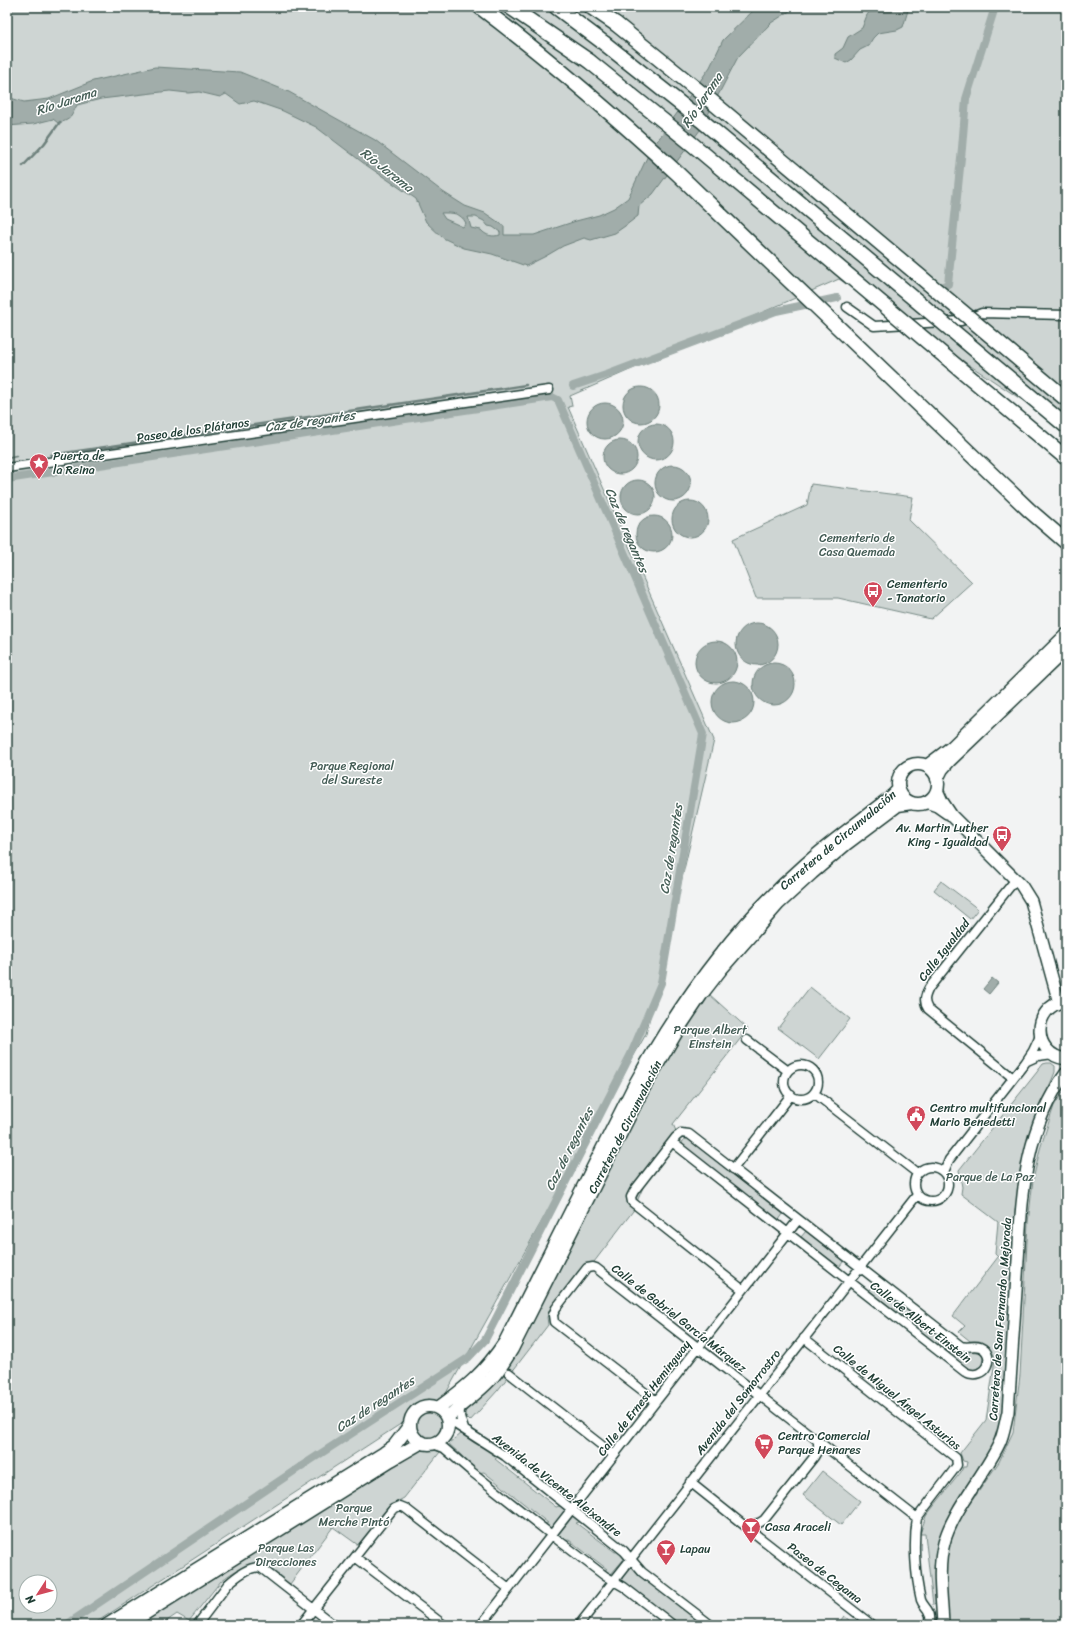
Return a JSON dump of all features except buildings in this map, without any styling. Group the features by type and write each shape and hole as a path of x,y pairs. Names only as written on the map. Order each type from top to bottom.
{"highway":[{"path":"480,7 531,45 575,82 677,173 885,374 1024,505 1066,542"},
{"path":"510,7 589,61 671,126 1066,458"},
{"path":"556,7 604,42 702,120 1066,426"},
{"path":"591,7 616,24 710,100 1066,399"}],"main road":[{"path":"927,766 952,747 1066,635"},
{"path":"937,784 934,772 927,766 913,764 905,769 900,776 899,789 904,798 912,803 917,804 926,802 933,797 942,769 949,761 1066,649"},
{"name":"Carretera de Circunvalación","path":"438,1408 479,1376 494,1359 505,1342 655,1049 686,1000 713,962 771,898 805,865 899,789"},
{"name":"Carretera de Circunvalación","path":"447,1419 461,1404 489,1381 512,1349 643,1089 676,1033 722,968 778,904 812,872 898,805 912,803"},
{"path":"107,1625 384,1453 394,1446 410,1425 411,1420 417,1410 427,1406 438,1408 444,1413 447,1419 448,1427 446,1435 440,1440 427,1443 391,1460 127,1625"},
{"path":"410,1425 415,1437 427,1443"}],"street":[{"path":"847,307 874,326 961,321 982,313 1066,315"},
{"name":"Paseo de los Plátanos","path":"7,468 549,390"},
{"path":"937,784 942,801 952,816"},
{"path":"926,802 937,806 952,816 1016,879 1031,901 1062,1002 1049,1008 1043,1016 1040,1026 1040,1036 1045,1047 1059,1057"},
{"name":"Calle Igualdad","path":"1013,1078 928,1009 924,1003 925,996 929,988 1016,879"},
{"path":"941,1170 1025,1063 1040,1036"},
{"path":"747,1040 788,1071"},
{"path":"1025,1063 1038,1056 1059,1057"},
{"name":"Carretera de San Fernando a Mejorada","path":"943,1625 940,1571 944,1543 954,1519 999,1445 1008,1412 1024,1180 1031,1145 1060,1070 1059,1057"},
{"path":"800,1064 811,1067 817,1075 818,1080 817,1088 814,1093 803,1099 791,1095 784,1082 788,1071 800,1064"},
{"name":"Carretera de San Fernando a Mejorada","path":"1049,1100 1066,1073"},
{"path":"814,1093 917,1173"},
{"path":"734,1169 791,1095"},
{"name":"Calle de Albert Einstein","path":"681,1133 689,1134 734,1169 961,1346 979,1346 982,1348 988,1357 988,1362 984,1370 974,1374 965,1372 672,1142 681,1133"},
{"path":"672,1142 632,1194 632,1202 743,1290"},
{"path":"928,1166 941,1170 947,1178 948,1184 947,1190 942,1197 937,1200 927,1201 917,1195 913,1184 917,1173 928,1166"},
{"name":"Avenida del Somorrostro","path":"579,1625 917,1195"},
{"name":"Calle de Ernest Hemingway","path":"481,1625 798,1220"},
{"name":"Calle de Gabriel García Márquez","path":"656,1401 554,1322 553,1315 556,1308 584,1270 590,1267 596,1268 917,1518"},
{"name":"Calle de Miguel Ángel Asturias","path":"804,1338 956,1458 957,1465 917,1518"},
{"path":"509,1373 614,1455"},
{"path":"461,1404 460,1418 464,1429"},
{"name":"Avenida de Vicente Aleixandre","path":"447,1419 505,1456 631,1558 642,1572 711,1625"},
{"path":"745,1526 759,1523 764,1520 814,1457 818,1450 818,1441"},
{"path":"427,1443 444,1448 472,1472 605,1576 673,1625"},
{"name":"Paseo de Cegama","path":"690,1482 872,1625"},
{"path":"301,1625 396,1507 400,1506 406,1508 509,1589"},
{"path":"917,1518 914,1540 916,1566 921,1598 923,1606 930,1615 930,1625"},
{"path":"355,1557 444,1625"},
{"path":"197,1625 228,1584 255,1567 261,1568 334,1625"}],"green space":[{"name":"Parque Regional del Sureste","path":"7,7 1066,7 1066,429 839,279 570,396 572,406 568,407 714,740 646,1034 445,1395 92,1625 7,1625"},
{"name":"Cementerio de Casa Quemada","path":"811,484 913,497 909,520 972,582 931,619 838,598 756,598 733,539 807,505"},
{"path":"941,881 978,909 970,919 934,890"},
{"path":"810,987 850,1019 819,1059 778,1028"},
{"name":"Parque Albert Einstein","path":"709,994 748,1029 673,1124 679,1138 644,1185 633,1211 594,1262 587,1276 559,1312 551,1310 547,1317 548,1325 498,1390 470,1421 464,1415 468,1406 519,1349 653,1083 679,1038"},
{"name":"Parque de La Paz","path":"1051,1063 1055,1066 1055,1072 1027,1143 1020,1172 1007,1384 1000,1423 991,1449 951,1514 937,1604 933,1605 925,1534 920,1534 926,1516 961,1472 963,1467 966,1467 967,1462 963,1461 960,1453 986,1420 995,1359 987,1345 979,1341 970,1341 959,1332 965,1326 953,1316 998,1257 995,1254 998,1222 961,1194 962,1187 959,1170 1043,1064"},
{"path":"1066,1087 1066,1625 948,1625 945,1583 948,1546 961,1517 999,1462 1013,1432 1020,1375 1028,1223 1033,1180 1040,1149 1054,1106"},
{"path":"684,1139 688,1139 783,1214 779,1220 684,1146 682,1143"},
{"path":"806,1231 844,1261 839,1267 801,1237"},
{"path":"874,1284 945,1339 940,1346 869,1290"},
{"path":"951,1344 961,1351 979,1352 983,1356 982,1365 975,1370 968,1369 946,1350"},
{"path":"430,1410 440,1414 444,1424 440,1434 430,1438 420,1434 416,1424 420,1414"},
{"path":"462,1433 473,1442 499,1456 495,1459 556,1507 563,1505 565,1513 555,1526 549,1528 541,1524 548,1523 484,1472 477,1473 449,1444"},
{"path":"422,1449 433,1449 440,1452 404,1498 389,1506 358,1545 333,1527 290,1584 264,1565 248,1565 230,1574 221,1581 189,1621 177,1614 161,1625 136,1625"},
{"path":"822,1471 860,1501 841,1525 803,1495"},
{"path":"573,1516 583,1521 576,1523 615,1552 621,1551 624,1559 611,1574 609,1575 601,1570 607,1569 569,1540 562,1541 558,1535"},
{"path":"633,1568 707,1625 677,1625 624,1584 622,1577 628,1569"},
{"path":"844,1616 855,1625 837,1625"}],"water":[{"name":"Río Jarama","path":"757,7 796,7 771,23 738,57 700,130 653,194 639,206 638,216 615,233 591,240 584,238 563,246 526,266 492,254 464,248 443,238 426,222 416,199 366,165 316,127 283,111 254,101 240,104 226,94 220,97 199,92 188,93 170,91 101,99 77,105 69,119 63,122 58,123 53,119 33,124 7,126 7,97 24,102 49,99 93,81 155,67 240,72 289,92 375,140 443,192 465,206 485,213 504,226 504,235 534,235 599,215 614,208 628,198 650,151 710,67 723,40","holes":["441,213 452,213 458,215 464,219 466,223 463,227 445,219","468,217 476,217 484,221 488,226 493,227 500,232 500,235 490,236 481,230 471,228"]},
{"path":"873,7 909,7 903,27 897,30 878,33 868,46 860,50 851,60 846,63 835,58 835,54 843,48 848,37 862,28 867,15"},
{"path":"641,387 654,392 659,405 654,418 641,423 628,418 623,405 628,392"},
{"path":"605,403 615,406 620,411 623,421 620,431 615,436 605,439 595,436 590,431 587,421 590,411 595,406"},
{"path":"653,424 659,424 669,429 674,442 669,455 659,460 653,460 643,455 638,445 638,439 643,429"},
{"path":"617,440 623,440 627,441 634,447 637,457 636,464 630,471 623,474 617,474 613,473 606,467 603,460 603,454 604,450 610,443"},
{"path":"676,465 686,470 690,476 690,490 686,496 680,500 670,501 660,496 656,490 655,480 660,470 666,466"},
{"path":"641,480 648,482 653,487 655,497 653,507 648,512 635,514 628,512 623,507 621,494 623,487 628,482"},
{"path":"693,501 703,506 707,512 707,526 703,532 697,536 687,537 677,532 673,526 672,516 677,506 683,502"},
{"path":"654,516 664,519 669,524 672,534 669,544 664,549 654,552 644,549 639,544 636,534 639,524 644,519"},
{"path":"757,623 772,629 778,644 772,659 757,665 742,659 736,644 742,629"},
{"path":"716,641 731,647 737,662 731,677 716,683 701,677 695,662 701,647"},
{"path":"774,663 789,669 795,684 789,699 774,705 759,699 753,684 759,669"},
{"path":"729,681 737,681 748,687 754,698 754,706 748,717 737,723 729,723 718,717 712,706 712,698 718,687"},
{"path":"992,978 998,983 989,994 983,989"}],"waterway":[{"path":"943,286 948,284 966,99 995,7"},
{"path":"23,166 44,144 60,122"},
{"path":"573,386 609,374 776,311 837,298"},
{"path":"51,455 526,385"},
{"name":"Caz de regantes","path":"7,479 552,397 558,400 703,734 661,983 631,1054 485,1340 468,1358 300,1467 66,1625"},
{"path":"7,458 16,456"}],"place":[{"name":"Puerta de la Reina","path":"39,480"},
{"name":"Cementerio - Tanatorio","path":"873,608"},
{"name":"Av. Martin Luther King - Igualdad","path":"1002,852"},
{"name":"Centro multifuncional Mario Benedetti","path":"916,1132"},
{"name":"Centro Comercial Parque Henares","path":"764,1460"},
{"name":"Casa Araceli","path":"751,1544"},
{"name":"Lapau","path":"666,1566"}],"park label":[{"name":"Parque Merche Pintó","path":"354,1515"},
{"name":"Parque Las Direcciones","path":"286,1555"}]}
